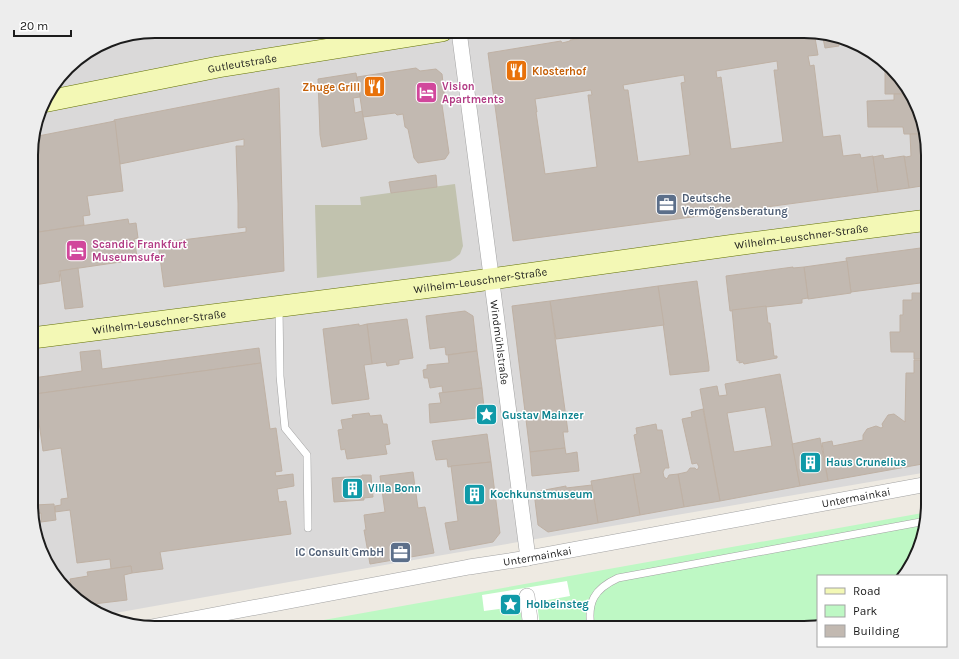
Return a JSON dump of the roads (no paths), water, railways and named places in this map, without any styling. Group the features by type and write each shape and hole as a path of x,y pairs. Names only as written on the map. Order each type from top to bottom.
{"main road":[{"name":"Gutleutstraße","path":"52,100 218,67 398,38"},
{"name":"Wilhelm-Leuschner-Straße","path":"38,337 490,279 921,221"}],"street":[{"name":"Windmühlstraße","path":"460,38 490,279 528,558"},
{"name":"Untermainkai","path":"183,621 469,567 528,558 921,485"},
{"path":"527,596 530,621"}],"lane":[{"path":"279,306 280,376 285,428 307,454 308,528"},
{"path":"591,621 591,604 594,595 608,582 618,578 920,522"}],"place":[{"name":"Klosterhof","path":"516,71"},
{"name":"Zhuge Grill","path":"375,87"},
{"name":"Vision Apartments","path":"426,92"},
{"name":"Deutsche Vermögensberatung","path":"667,204"},
{"name":"Scandic Frankfurt Museumsufer","path":"77,250"},
{"name":"Gustav Mainzer","path":"487,415"},
{"name":"Haus Crunelius","path":"810,462"},
{"name":"Villa Bonn","path":"352,488"},
{"name":"Kochkunstmuseum","path":"475,494"},
{"name":"iC Consult GmbH","path":"400,552"},
{"name":"Holbeinsteg","path":"511,604"}]}
